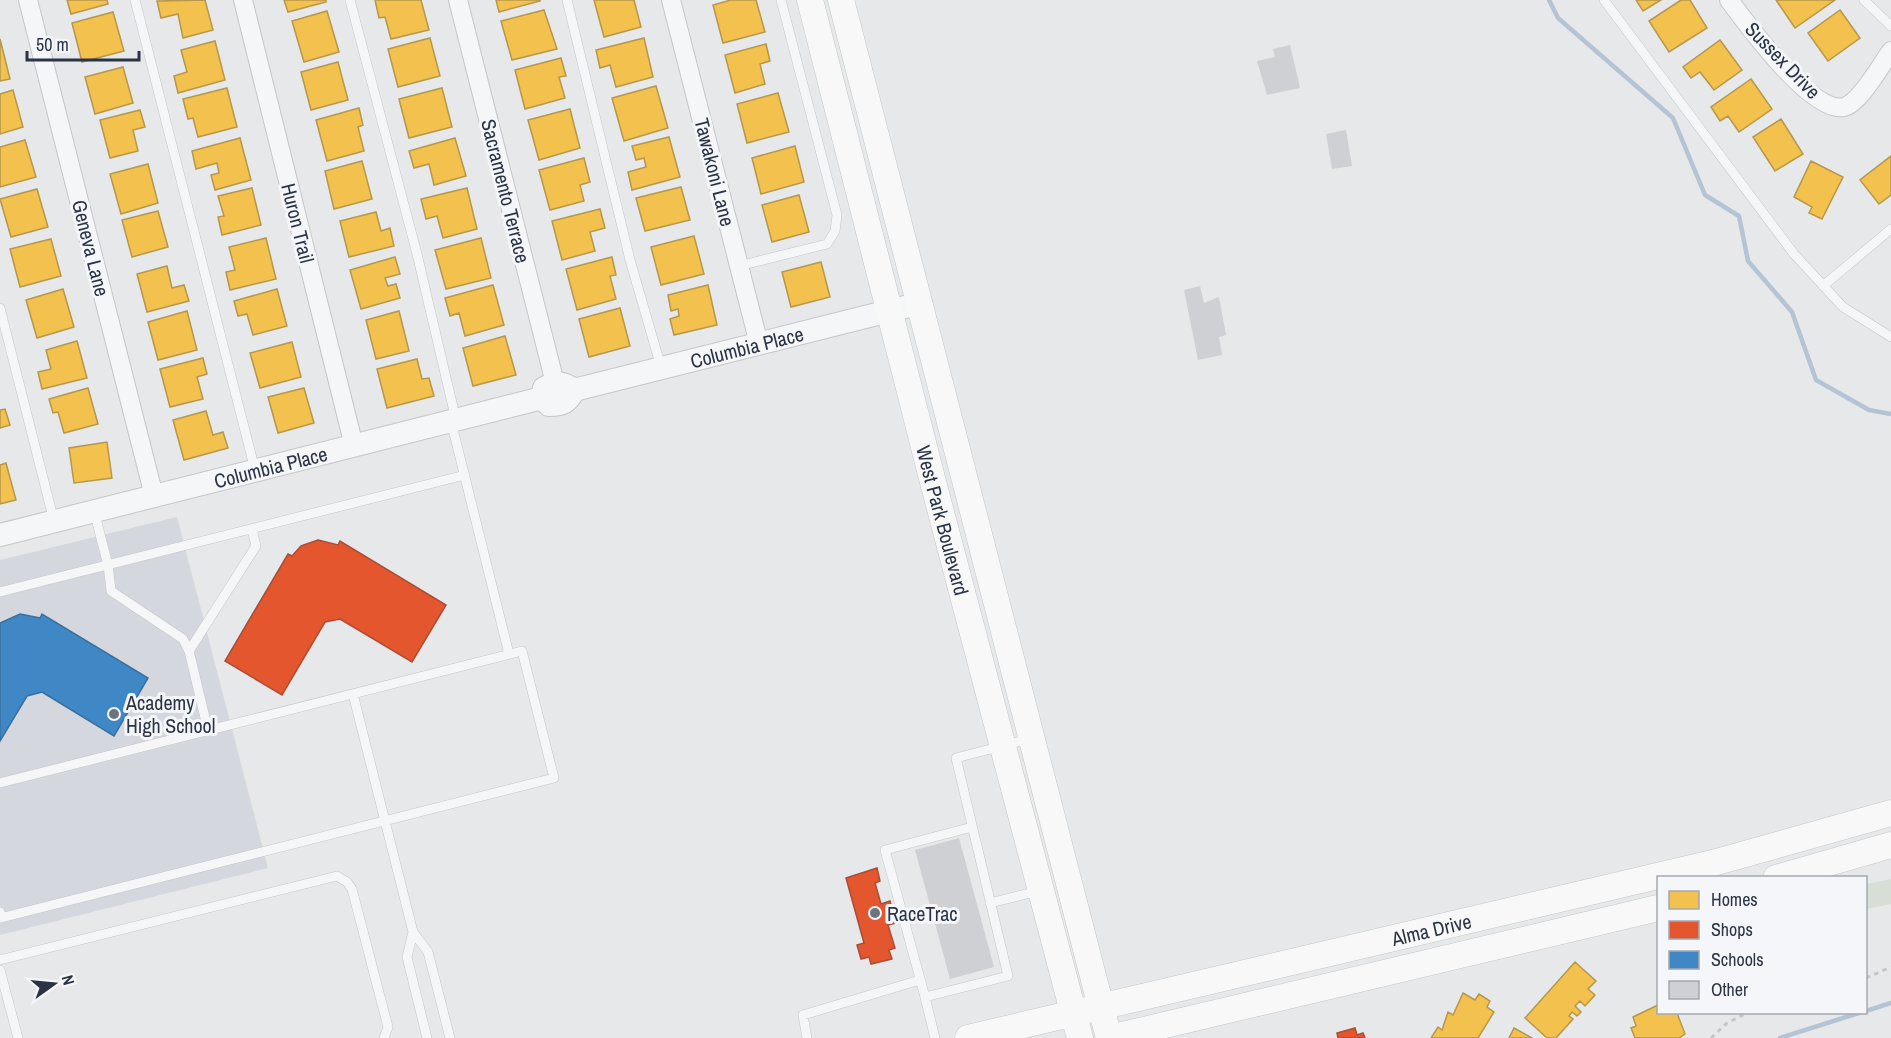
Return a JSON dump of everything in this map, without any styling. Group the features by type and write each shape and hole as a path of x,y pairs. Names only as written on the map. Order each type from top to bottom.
{"main road":[{"name":"West Park Boulevard","path":"810,0 1002,746 1080,1038"},
{"name":"West Park Boulevard","path":"841,0 1110,1038"},
{"name":"Alma Drive","path":"1658,876 1891,813"},
{"path":"1808,837 1816,867"},
{"path":"1783,876 1891,845"},
{"name":"Alma Drive","path":"968,1038 1657,876"},
{"name":"Alma Drive","path":"1110,1038 1657,908"},
{"path":"1434,929 1442,959"}],"street":[{"name":"Geneva Lane","path":"28,0 154,496"},
{"name":"Huron Trail","path":"243,0 354,446"},
{"name":"Sacramento Terrace","path":"458,0 557,390"},
{"name":"Tawakoni Lane","path":"671,0 759,344"},
{"name":"Sussex Drive","path":"1729,0 1784,67 1807,90 1828,105 1844,106 1862,92 1891,51"},
{"name":"Columbia Place","path":"0,535 453,421 557,390 662,368 921,303"}],"lane":[{"path":"135,0 255,470"},
{"path":"350,0 417,254 465,475 509,654"},
{"path":"567,0 630,260 662,368"},
{"path":"739,266 827,244 835,231 837,214 781,0"},
{"path":"1604,0 1794,254 1843,307 1891,337"},
{"path":"1864,0 1891,26"},
{"path":"1824,286 1891,229"},
{"path":"0,308 54,521"},
{"path":"0,592 465,475"},
{"path":"94,511 108,565 111,591 183,639 189,651 208,730"},
{"path":"189,651 256,546 252,529"},
{"path":"0,783 522,651 554,778 1,918 0,912"},
{"path":"353,694 413,932 428,952 450,1038"},
{"path":"925,997 1008,976 956,758 1032,738"},
{"path":"935,1038 885,850 972,827"},
{"path":"0,960 337,876 347,882 352,889 388,1028 384,1038"},
{"path":"990,903 1041,891"},
{"path":"413,932 407,957 427,1038"},
{"path":"0,970 18,1038"},
{"path":"807,1038 803,1015 920,980"}],"path":[{"path":"1867,978 1891,967"},
{"path":"1711,1038 1727,1023 1745,1014"}],"shaded area":[{"name":"Academy High School","path":"177,517 268,868 0,935 0,560"},
{"path":"1891,879 1891,904 1867,909 1867,884"}],"building: Homes":[{"path":"67,0 107,0 108,4 71,14"},
{"path":"205,0 213,30 183,38 178,14 161,18 157,1"},
{"path":"284,0 326,0 326,2 288,12"},
{"path":"375,0 421,0 429,30 391,39 385,17 379,18"},
{"path":"496,0 540,0 540,1 499,12"},
{"path":"594,0 634,0 641,27 604,37"},
{"path":"731,0 756,0 765,32 723,43 713,5"},
{"path":"1636,0 1661,0 1643,11"},
{"path":"1681,0 1690,0 1707,28 1669,52 1649,21"},
{"path":"1776,0 1835,0 1795,28"},
{"path":"544,10 557,49 512,60 501,21"},
{"path":"1840,10 1860,38 1828,61 1808,33"},
{"path":"327,11 339,52 304,62 292,21"},
{"path":"113,12 124,51 82,62 72,23"},
{"path":"430,38 440,76 398,87 388,49"},
{"path":"644,38 653,77 616,87 610,65 600,68 596,50"},
{"path":"0,39 10,79 0,81"},
{"path":"1720,40 1742,70 1714,90 1700,72 1691,78 1683,67"},
{"path":"215,41 225,80 178,93 174,76 187,72 181,50"},
{"path":"766,44 770,61 760,64 765,84 735,93 725,55"},
{"path":"561,58 566,76 559,77 565,98 525,109 515,70"},
{"path":"338,62 348,100 311,110 301,72"},
{"path":"123,67 133,103 95,114 85,77"},
{"path":"1751,79 1772,109 1739,132 1728,116 1720,121 1711,107"},
{"path":"656,86 668,128 624,141 612,98"},
{"path":"227,88 237,127 198,137 193,118 188,119 183,99"},
{"path":"442,88 452,127 409,138 399,99"},
{"path":"13,90 23,127 0,134 0,94"},
{"path":"778,93 789,132 747,143 737,104"},
{"path":"359,108 363,125 358,127 364,151 327,161 316,120"},
{"path":"570,109 580,148 539,160 528,120"},
{"path":"140,110 145,127 133,130 138,151 110,158 100,120"},
{"path":"1781,119 1803,154 1775,171 1753,137"},
{"path":"669,137 680,177 632,190 628,172 646,167 644,158 636,160 632,146"},
{"path":"240,138 251,180 215,190 211,175 219,173 217,163 196,169 192,151"},
{"path":"455,138 466,176 434,185 429,164 414,168 409,151"},
{"path":"25,140 36,177 0,187 0,147"},
{"path":"795,146 804,182 761,194 752,158"},
{"path":"1891,156 1891,195 1879,204 1860,180"},
{"path":"584,158 590,182 580,185 584,201 550,210 539,170"},
{"path":"362,161 372,199 334,209 325,171"},
{"path":"1811,161 1843,177 1822,219 1809,213 1812,207 1794,197"},
{"path":"148,164 158,203 121,214 110,174"},
{"path":"681,187 690,220 645,231 636,198"},
{"path":"252,188 261,225 222,235 218,217 224,216 218,196"},
{"path":"467,188 477,229 443,238 437,216 426,219 421,199"},
{"path":"37,189 48,227 11,237 0,199"},
{"path":"799,195 809,232 772,242 762,205"},
{"path":"600,209 605,228 590,232 595,251 562,260 552,221"},
{"path":"158,211 168,247 132,257 122,220"},
{"path":"376,212 381,231 390,228 394,246 349,257 340,221"},
{"path":"694,236 704,274 661,285 651,247"},
{"path":"266,238 276,279 230,290 226,272 235,270 229,247"},
{"path":"481,238 491,278 446,289 435,250"},
{"path":"51,239 61,276 20,287 10,249"},
{"path":"395,257 400,274 385,278 388,286 396,284 400,298 361,309 350,270"},
{"path":"612,257 616,275 610,276 616,299 577,310 566,269"},
{"path":"821,262 830,297 791,307 782,272"},
{"path":"167,266 172,288 184,285 189,301 147,312 137,274"},
{"path":"493,285 504,325 465,336 459,313 450,316 445,298"},
{"path":"708,285 717,325 674,335 670,319 679,316 678,309 671,311 668,295"},
{"path":"63,289 74,327 37,338 26,300"},
{"path":"277,289 287,326 253,335 247,314 238,316 234,301"},
{"path":"620,308 630,346 589,357 579,319"},
{"path":"187,311 197,350 158,360 148,322"},
{"path":"399,311 409,351 376,359 366,320"},
{"path":"505,336 516,375 473,386 463,348"},
{"path":"77,341 87,378 42,389 38,372 51,369 46,350"},
{"path":"292,342 301,377 260,388 250,353"},
{"path":"203,358 207,374 197,377 203,399 170,407 160,369"},
{"path":"417,359 422,379 429,378 434,396 387,408 377,369"},
{"path":"88,388 98,424 64,433 58,412 53,413 49,399"},
{"path":"304,388 314,423 278,433 268,397"},
{"path":"5,409 10,425 0,428 0,410"},
{"path":"206,411 213,435 223,432 228,448 184,460 173,420"},
{"path":"107,442 112,478 74,483 69,448"},
{"path":"6,463 16,500 0,504 0,465"},
{"path":"1575,962 1596,981 1588,989 1595,995 1585,1006 1580,1001 1575,1006 1581,1012 1577,1016 1572,1012 1569,1016 1573,1019 1556,1038 1547,1038 1525,1018"},
{"path":"1463,993 1475,1000 1479,994 1490,1001 1487,1007 1494,1012 1478,1038 1431,1038 1438,1027 1442,1030 1448,1012 1453,1015"},
{"path":"1657,1005 1657,1014 1677,1014 1685,1034 1679,1038 1635,1038 1631,1028 1636,1026 1633,1017"},
{"path":"1514,1028 1532,1038 1509,1038"}],"building: Shops":[{"path":"318,540 338,545 340,541 446,605 412,662 340,619 325,622 282,695 225,661 288,554 292,556 301,546"},
{"name":"RaceTrac","path":"877,868 880,881 875,883 881,904 890,901 896,923 888,925 895,948 889,950 892,959 871,964 869,957 861,959 857,945 864,943 846,878"},
{"path":"1355,1028 1357,1035 1363,1033 1365,1038 1338,1038 1337,1033"}],"building: Schools":[{"path":"20,614 40,618 42,614 148,678 114,736 42,692 27,696 0,741 0,623"}],"building: Other":[{"path":"1290,45 1300,88 1267,95 1257,61 1275,57 1273,49"},
{"path":"1346,130 1352,166 1332,169 1326,134"},
{"path":"1200,286 1204,303 1219,297 1226,335 1219,337 1222,355 1198,360 1184,290"},
{"path":"959,838 994,967 950,979 915,850"}],"waterway":[{"path":"1549,0 1558,18 1673,118 1705,195 1739,216 1748,261 1792,312 1816,380 1869,410 1891,414"},
{"path":"1867,1011 1891,1003"},
{"path":"1780,1038 1856,1014"}],"place":[{"name":"Academy High School","path":"114,714"},
{"name":"RaceTrac","path":"875,913"}]}
